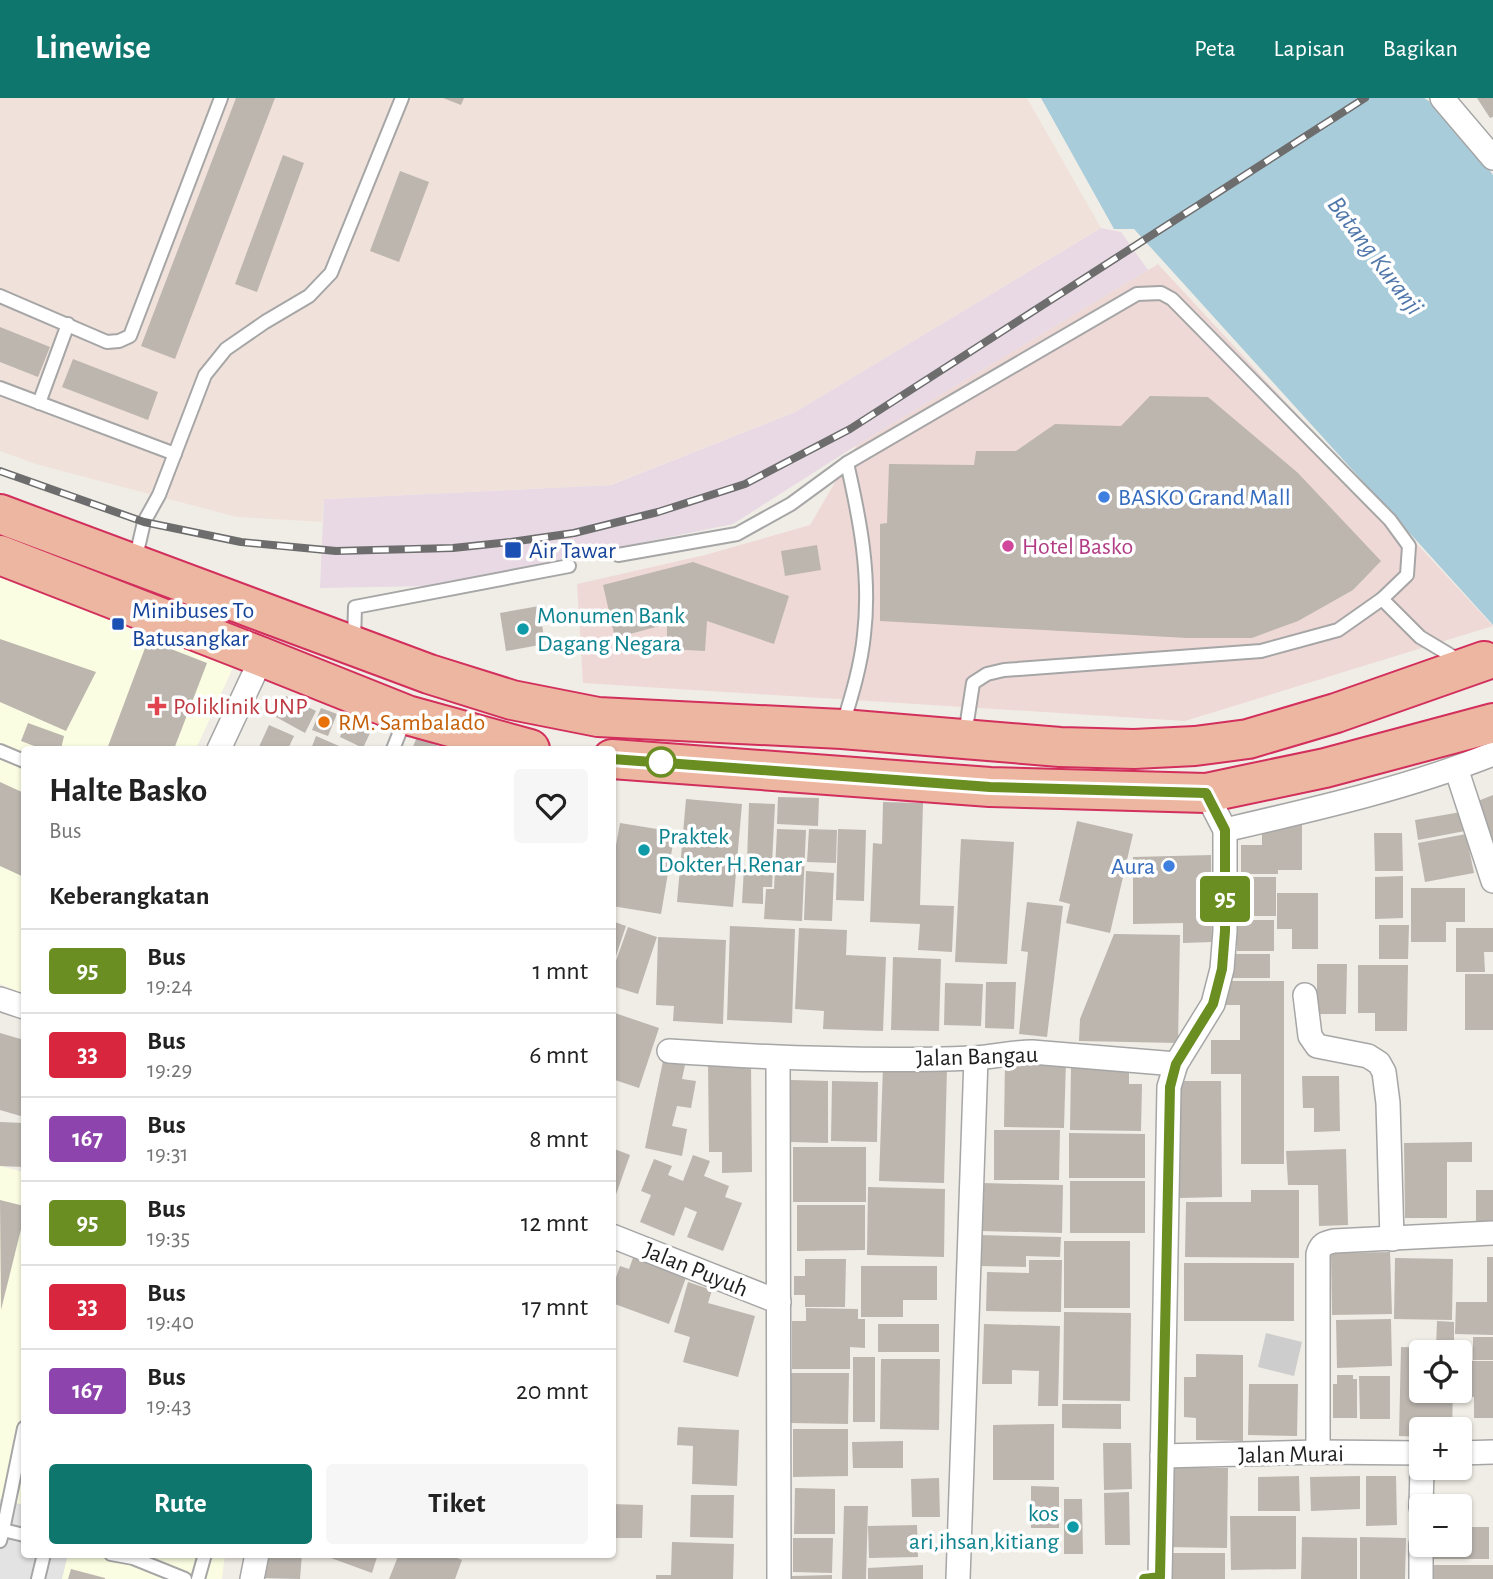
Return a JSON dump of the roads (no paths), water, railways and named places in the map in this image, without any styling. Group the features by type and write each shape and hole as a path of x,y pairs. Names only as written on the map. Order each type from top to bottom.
{"highway":[{"path":"0,514 429,674 512,700 598,717 842,729 1060,747 1134,749 1248,739 1336,713 1476,664"},
{"path":"0,555 262,656 400,732 502,746"},
{"path":"616,759 990,787 1206,793 1336,765 1493,723"}],"street":[{"path":"1442,98 1493,158"},
{"path":"220,746 262,656"},
{"path":"1225,830 1291,815 1456,768 1493,754"},
{"path":"1456,768 1493,881"},
{"path":"1154,1578 1162,1456 1167,1116 1170,1087 1176,1064 1213,1004 1222,969 1225,931 1225,830 1206,793"},
{"path":"1305,995 1310,1037 1317,1046 1368,1056 1379,1063 1384,1072 1388,1103 1392,1239"},
{"path":"0,999 21,1006"},
{"name":"Jalan Bangau","path":"669,1051 778,1059 976,1058 1032,1052 1176,1064"},
{"path":"958,1579 976,1058"},
{"path":"778,1059 779,1579"},
{"path":"1318,1452 1318,1254 1325,1243 1493,1233"},
{"name":"Jalan Puyuh","path":"616,1238 779,1302"},
{"path":"1472,1453 1493,1452"},
{"name":"Jalan Murai","path":"1162,1456 1409,1453"},
{"path":"1421,1557 1421,1579"},
{"path":"252,1579 256,1558"}],"lane":[{"path":"0,296 107,342 130,336 220,98"},
{"path":"135,563 144,522 159,495 205,375 226,349 310,296 331,273 402,98"},
{"path":"618,555 737,534 791,504 847,463 1137,294 1161,293 1172,299 1390,520 1409,546 1407,575 1382,600 1338,630 1261,651 1004,670 987,674 974,683 964,739"},
{"path":"39,403 68,324"},
{"path":"0,388 175,454"},
{"path":"842,729 856,679 864,635 867,577 861,521 847,463"},
{"path":"354,646 355,607 569,566"},
{"path":"1382,600 1420,636 1476,664"},
{"path":"0,751 21,760"},
{"path":"21,1442 1,1536 21,1535"},
{"path":"38,1579 43,1558"},
{"path":"142,1558 185,1579"},
{"path":"198,1579 204,1558"}],"water":[{"name":"Batang Kuranji","path":"1041,98 1424,98 1448,113 1493,175 1493,625 1134,229 1114,229"}],"railway":[{"path":"0,471 144,522 241,542 336,551 453,548 511,542 574,533 658,512 745,484 850,429 1365,98"}],"place":[{"name":"BASKO Grand Mall","path":"1104,497"},
{"name":"Hotel Basko","path":"1008,546"},
{"name":"Air Tawar","path":"513,550"},
{"name":"Minibuses To Batusangkar","path":"118,624"},
{"name":"Monumen Bank Dagang Negara","path":"523,629"},
{"name":"Poliklinik UNP","path":"157,706"},
{"name":"RM. Sambalado","path":"324,722"},
{"name":"Praktek Dokter H.Renar","path":"644,850"},
{"name":"Aura","path":"1169,866"},
{"name":"kos ari,ihsan,kitiang","path":"1073,1527"}]}
